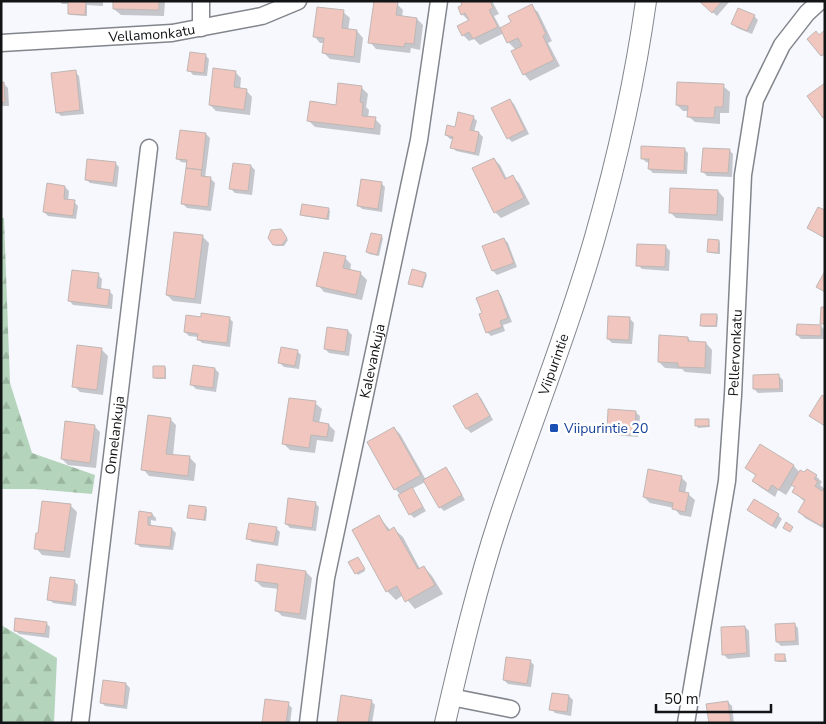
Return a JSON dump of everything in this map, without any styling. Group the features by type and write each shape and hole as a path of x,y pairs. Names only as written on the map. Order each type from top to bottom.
{"main road":[{"name":"Viipurintie","path":"445,723 473,604 499,519 538,411 595,238 629,95 646,1"}],"street":[{"path":"201,1 201,28"},
{"name":"Vellamonkatu","path":"1,43 172,33 262,16 298,1"},
{"name":"Kalevankuja","path":"308,723 326,578 419,140 439,1"},
{"name":"Pellervonkatu","path":"686,723 727,481 733,395 742,175 755,100 782,45 807,13 820,1"},
{"name":"Onnelankuja","path":"80,723 149,148"},
{"path":"451,697 511,709"}],"green space":[{"path":"1,218 4,218 10,383 32,453 95,475 92,494 35,489 1,489"},
{"path":"1,625 57,658 54,723 1,723"}],"building":[{"path":"68,1 86,2 85,15 68,14"},
{"path":"113,1 159,1 159,10 113,9"},
{"path":"374,1 398,2 396,15 417,18 414,44 405,43 404,47 368,43"},
{"path":"460,1 490,1 493,8 489,10 498,27 473,39 469,32 462,36 457,26 469,20 465,13 461,15 458,7 462,5"},
{"path":"699,1 722,1 712,13"},
{"path":"532,4 546,34 543,36 554,60 523,75 511,51 522,46 518,38 507,43 500,28 511,22 508,16"},
{"path":"317,7 344,10 342,28 357,30 354,57 322,53 324,38 313,37"},
{"path":"738,8 755,15 747,31 731,24"},
{"path":"825,30 825,54 821,56 807,39 816,31 819,35"},
{"path":"190,52 206,54 204,73 187,71"},
{"path":"213,68 236,71 234,87 247,89 244,110 209,105"},
{"path":"76,70 80,110 56,113 51,73"},
{"path":"4,82 5,102 1,103 1,83"},
{"path":"677,82 724,84 723,107 715,107 714,118 687,117 688,106 676,105"},
{"path":"338,83 362,86 360,102 363,103 362,116 376,117 374,129 307,121 310,101 336,105"},
{"path":"825,83 825,117 823,118 807,96"},
{"path":"510,99 525,130 507,139 491,108"},
{"path":"458,112 474,116 470,130 479,132 475,153 450,148 453,137 445,135 447,125 455,127"},
{"path":"180,130 206,133 202,170 186,168 187,160 176,159"},
{"path":"641,146 685,148 684,171 648,169 649,159 641,159"},
{"path":"703,148 730,149 728,173 701,172"},
{"path":"494,158 505,179 513,175 524,198 494,213 472,168"},
{"path":"87,159 116,162 113,183 85,180"},
{"path":"233,163 251,165 248,191 229,189"},
{"path":"186,168 202,170 201,176 211,177 208,207 181,204"},
{"path":"361,179 382,182 378,209 357,206"},
{"path":"47,183 65,186 64,199 75,200 73,216 43,212"},
{"path":"670,188 718,190 717,215 669,213"},
{"path":"302,204 329,208 327,219 300,215"},
{"path":"818,207 825,210 825,238 807,228"},
{"path":"281,229 287,238 282,245 273,245 268,238 271,230"},
{"path":"174,232 203,235 195,299 166,295"},
{"path":"371,233 382,235 377,255 366,252"},
{"path":"504,238 514,263 492,271 482,246"},
{"path":"708,239 719,240 718,253 707,252"},
{"path":"637,244 666,245 665,267 636,266"},
{"path":"324,252 346,256 343,268 361,272 356,295 316,286"},
{"path":"412,269 426,273 422,287 408,284"},
{"path":"72,270 99,273 97,288 110,290 108,306 68,301"},
{"path":"825,271 825,292 816,287"},
{"path":"498,290 508,318 500,321 502,327 486,333 479,314 482,313 476,298"},
{"path":"821,307 825,307 825,324 820,324"},
{"path":"201,313 230,317 227,343 197,340 198,334 184,332 186,315 201,317"},
{"path":"701,314 717,314 716,326 700,326"},
{"path":"608,316 630,317 629,340 607,339"},
{"path":"797,324 821,325 821,336 796,335"},
{"path":"327,327 348,330 345,352 324,349"},
{"path":"659,335 688,337 688,341 706,342 705,368 678,367 678,363 658,362"},
{"path":"77,345 102,348 97,390 72,387"},
{"path":"281,347 298,350 295,366 278,363"},
{"path":"193,365 215,368 213,388 190,385"},
{"path":"153,366 165,366 165,378 153,378"},
{"path":"779,374 780,389 753,389 753,375"},
{"path":"477,393 490,416 466,429 453,406"},
{"path":"822,395 825,397 825,426 809,416"},
{"path":"289,398 316,401 313,421 329,424 327,437 311,435 309,448 282,444"},
{"path":"608,409 636,411 635,433 607,432"},
{"path":"148,415 171,418 166,454 190,456 188,476 141,470"},
{"path":"695,419 709,419 709,426 695,426"},
{"path":"65,421 95,425 90,463 61,459"},
{"path":"394,427 421,475 394,490 367,442"},
{"path":"760,444 794,465 779,490 772,485 768,491 752,481 756,475 745,468"},
{"path":"446,467 462,495 439,508 423,480"},
{"path":"648,469 682,476 679,491 689,493 685,512 672,509 673,503 643,497"},
{"path":"807,469 817,475 814,479 818,481 815,486 822,491 825,487 825,520 821,526 798,512 805,500 792,492 795,487 791,485 800,470 804,472"},
{"path":"412,487 423,507 409,515 398,495"},
{"path":"288,498 316,502 312,528 285,524"},
{"path":"754,499 779,514 772,526 747,510"},
{"path":"42,501 71,504 64,552 34,549"},
{"path":"189,505 206,507 204,520 187,518"},
{"path":"139,511 152,513 152,517 148,517 148,525 172,528 170,547 135,544"},
{"path":"379,515 388,531 394,527 418,569 424,566 435,585 405,602 397,586 386,592 352,530"},
{"path":"786,522 793,527 790,532 783,528"},
{"path":"249,523 277,527 274,543 246,539"},
{"path":"358,557 365,569 355,574 348,562"},
{"path":"257,564 306,571 300,614 275,611 278,584 255,581"},
{"path":"50,577 75,580 72,603 47,600"},
{"path":"15,618 47,622 45,634 14,631"},
{"path":"795,623 796,641 776,642 775,624"},
{"path":"745,626 747,653 722,655 721,627"},
{"path":"775,654 785,654 785,661 775,661"},
{"path":"506,657 531,660 527,684 503,680"},
{"path":"103,680 126,683 124,706 100,703"},
{"path":"552,693 569,695 567,712 549,710"},
{"path":"341,695 372,700 368,723 337,723"},
{"path":"265,699 289,702 286,723 262,723"},
{"path":"728,701 731,723 709,723 706,704"}],"place":[{"name":"Viipurintie 20","path":"554,428"}]}
